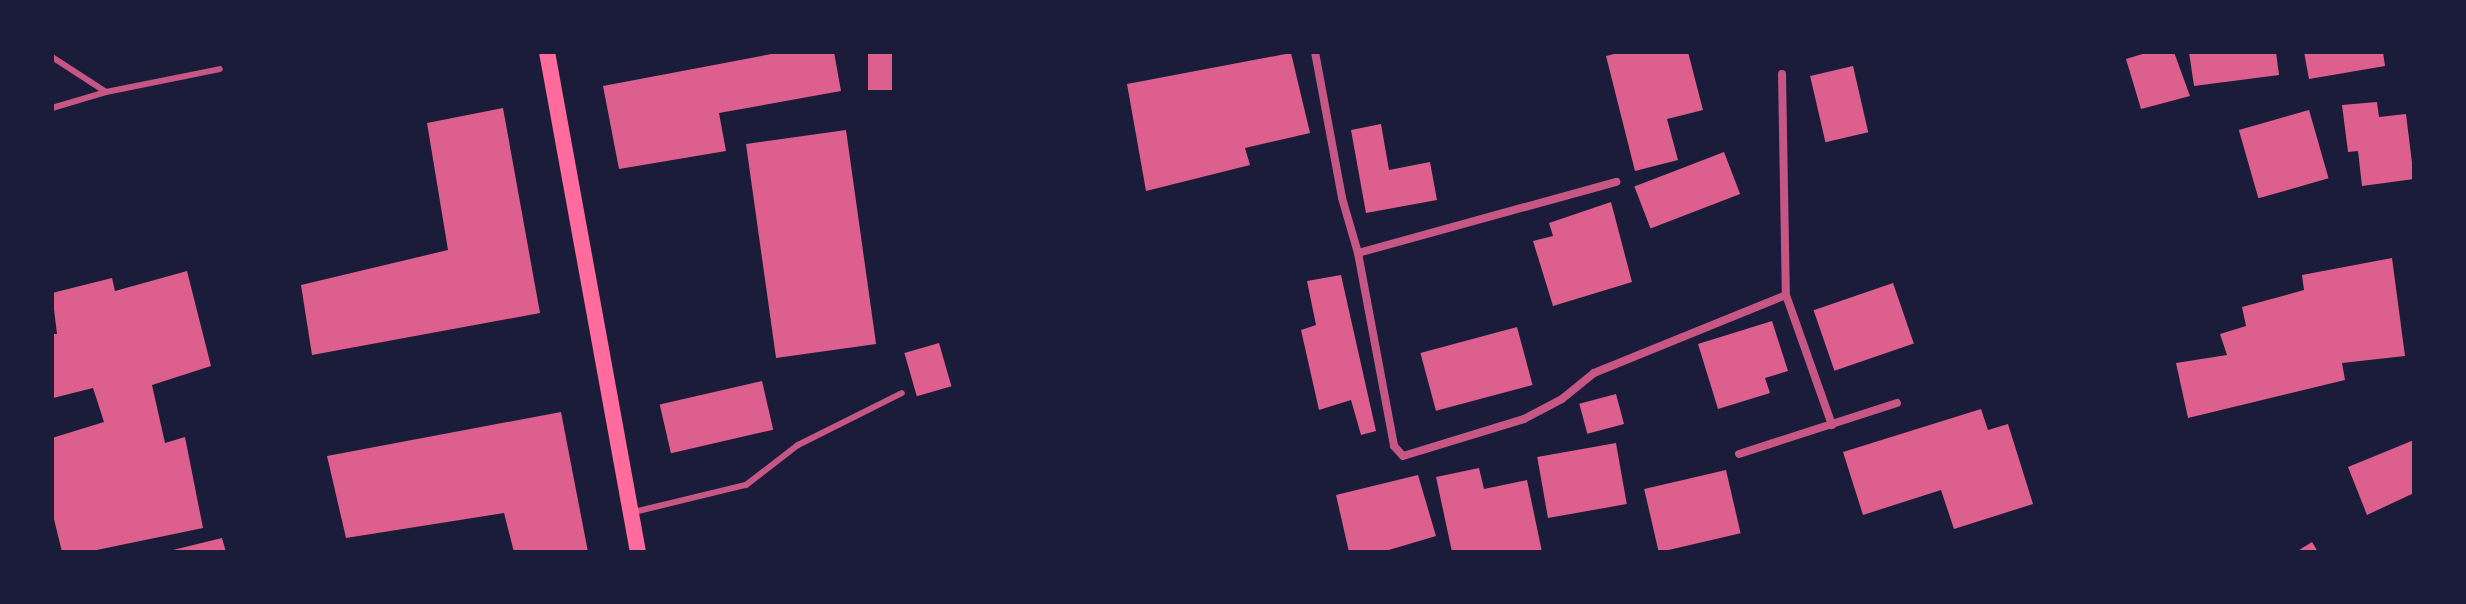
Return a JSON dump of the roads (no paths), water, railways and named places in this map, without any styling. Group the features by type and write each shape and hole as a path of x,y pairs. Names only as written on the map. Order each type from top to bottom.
{"main road":[{"path":"547,52 638,552"}],"street":[{"path":"1315,52 1342,198 1358,253 1394,446 1403,456 1524,419 1562,399 1594,373 1786,295"},
{"path":"1782,74 1786,295 1832,425"},
{"path":"1358,253 1616,182"},
{"path":"1739,454 1897,403"}],"lane":[{"path":"52,57 106,92"},
{"path":"52,108 106,92 220,69"},
{"path":"630,513 746,485 798,445 902,393"}]}
